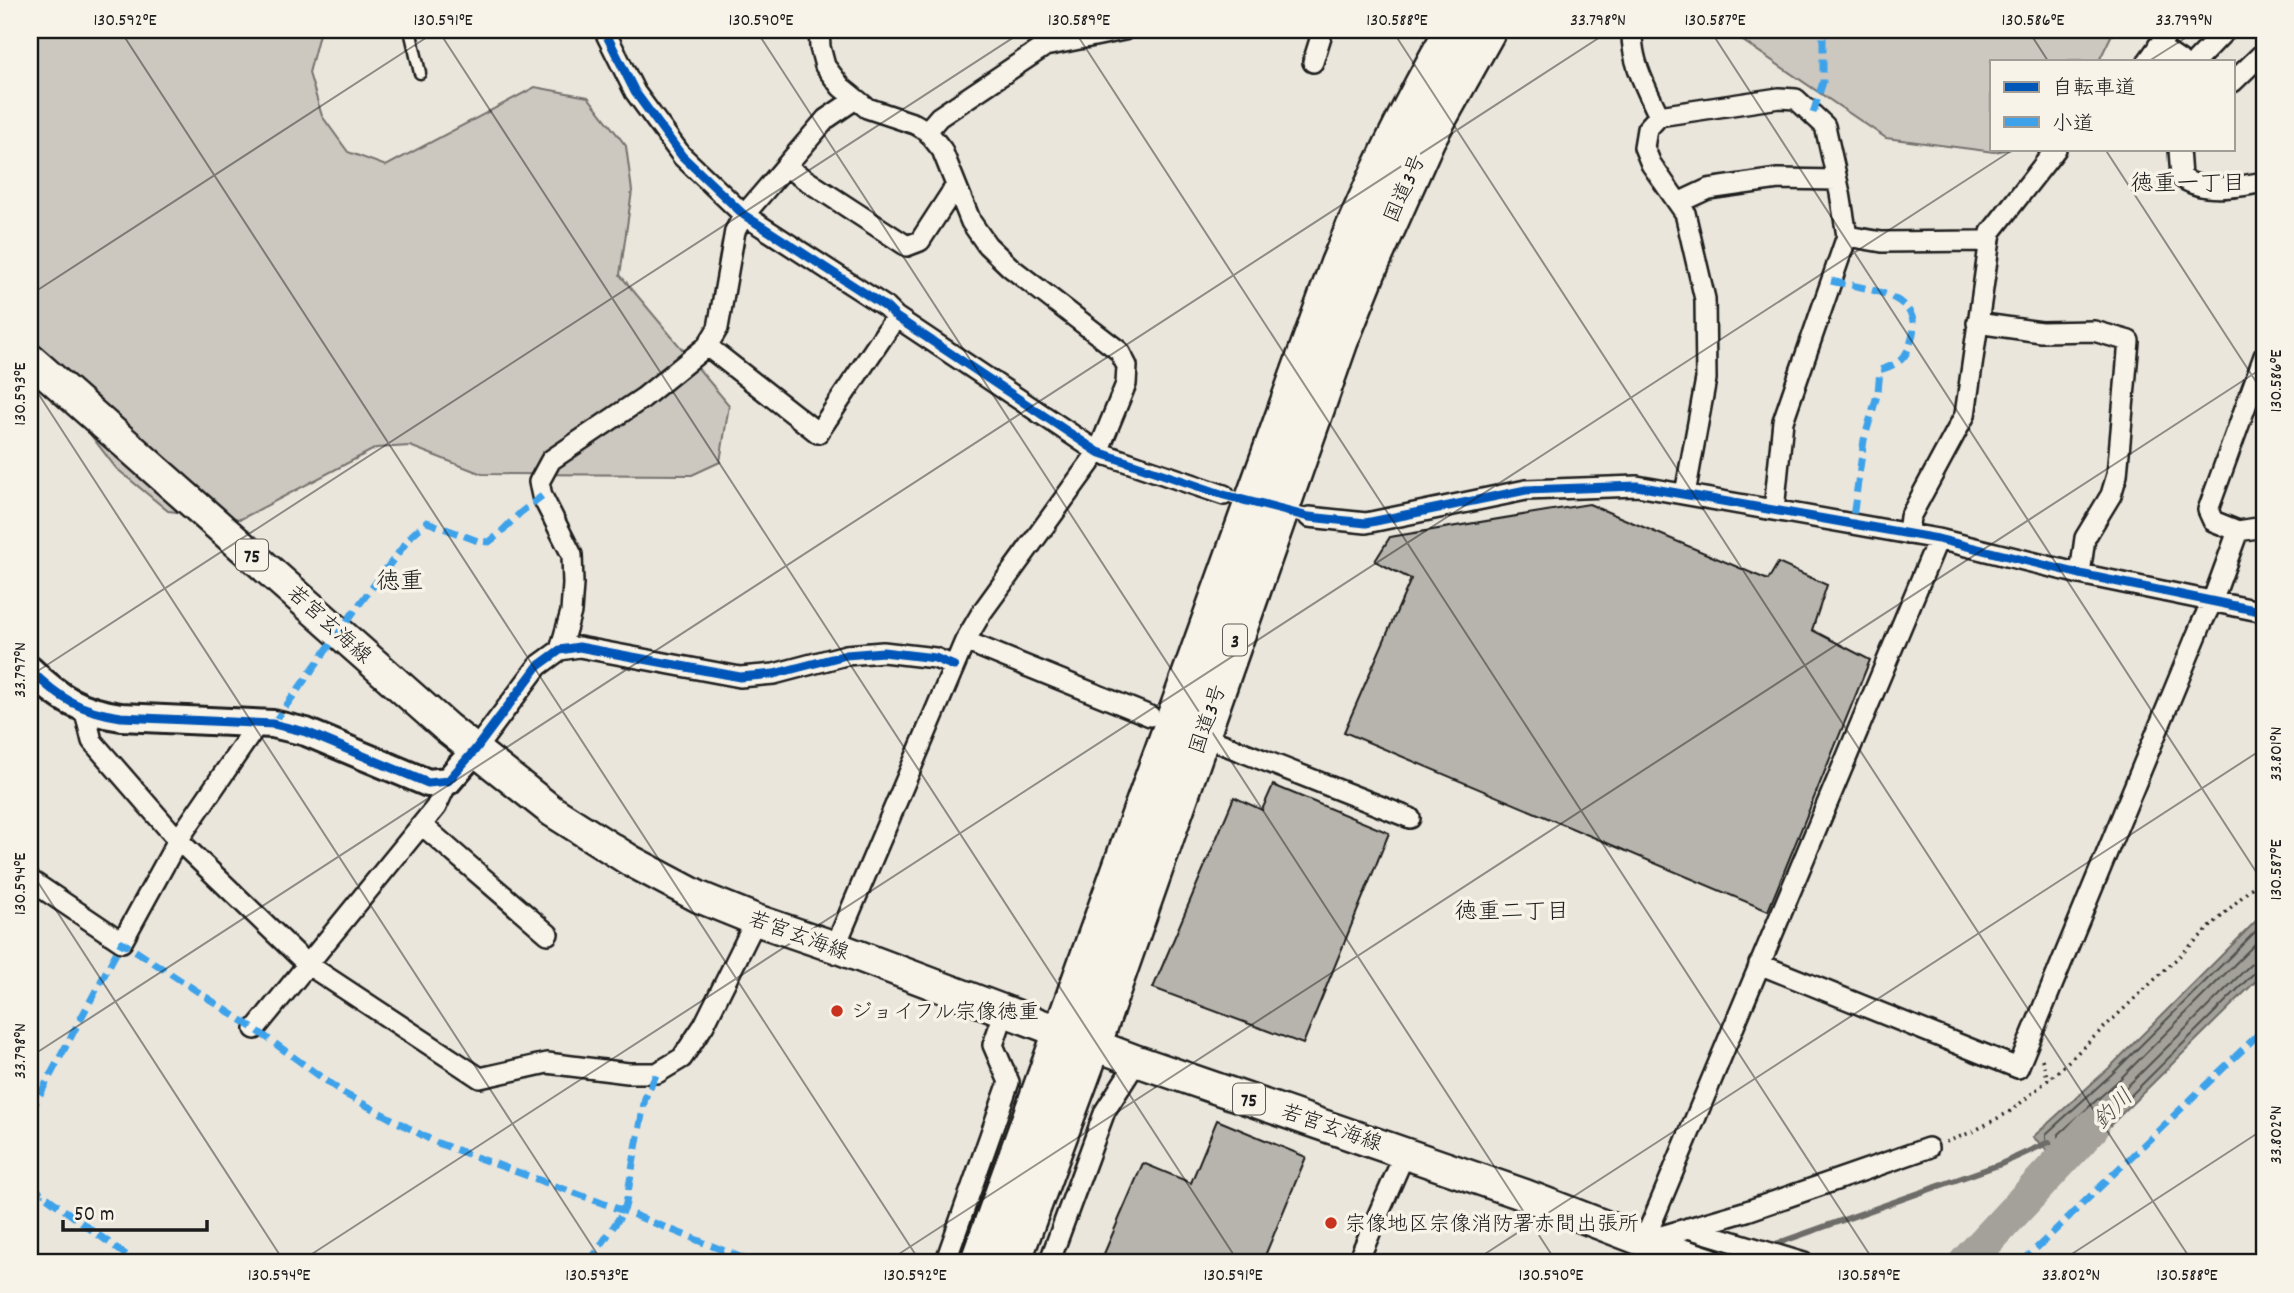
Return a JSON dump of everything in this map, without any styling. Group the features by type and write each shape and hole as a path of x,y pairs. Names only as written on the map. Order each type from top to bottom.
{"highway":[{"name":"国道3号","path":"1012,1263 1077,1039 1338,265 1391,143 1452,30"},
{"name":"国道3号","path":"978,1263 1077,1039 1368,271 1427,139 1488,30"}],"main road":[{"name":"若宮玄海線","path":"30,359 447,728 552,811 631,861 699,897 1004,1013 1525,1195 1709,1263"}],"street":[{"path":"604,30 635,92 682,156 744,215 886,307 896,317 1098,452 1224,495"},
{"path":"819,30 825,66 841,88 867,108 915,124 927,131 942,150 971,222 987,245 1010,267 1119,351 1127,366 1126,384 1098,452 982,612 965,642 835,947"},
{"path":"927,131 939,117 1042,38 1124,30"},
{"path":"1313,62 1323,30"},
{"path":"1633,30 1632,43 1639,74 1660,116"},
{"path":"2197,60 2226,30"},
{"path":"2159,46 2179,60"},
{"path":"2234,81 2264,52"},
{"path":"1685,494 1706,379 1705,299 1685,213 1651,164 1644,146 1647,129 1660,116 1779,98 1796,99 1825,126 1847,236 1783,421 1774,510"},
{"path":"560,650 571,612 572,555 542,496 539,482 551,460 643,398 707,346 718,328 735,231 744,215 826,119 854,100"},
{"path":"1908,534 1910,517 1965,415 1991,232 2055,150"},
{"path":"2179,150 2181,177 2192,186 2234,188 2264,182"},
{"path":"786,167 907,246 920,241 956,187"},
{"path":"1678,203 1708,189 1778,179 1837,180"},
{"path":"1847,236 1882,242 1980,241"},
{"path":"707,346 818,433 896,317"},
{"path":"1978,323 2041,332 2094,331 2129,341 2117,475 2111,495 2085,538 2080,575"},
{"path":"2264,356 2208,510 2213,521 2238,531 2264,527"},
{"path":"1309,517 1366,523 1526,490 1637,486 1938,540 2080,575 2264,612"},
{"path":"1759,964 2018,1068 2213,602 2238,531"},
{"path":"1653,1244 1759,964 1938,540"},
{"path":"965,642 1150,716"},
{"path":"255,1029 422,825 436,807 448,782 538,666 560,650 579,647 740,677 774,674 846,655 883,652 935,659 954,666"},
{"path":"30,670 62,698 85,708 121,717 259,722 306,732 428,783 448,782"},
{"path":"85,708 92,741 178,840 307,964 480,1078 547,1063 628,1073 657,1073 682,1058 704,1025 756,920"},
{"path":"30,880 122,942 178,840 259,722"},
{"path":"1220,743 1410,818"},
{"path":"422,825 548,934"},
{"path":"945,1263 1009,1082 993,1045 1004,1013"},
{"path":"1049,1263 1105,1111 1137,1061"},
{"path":"1653,1244 1687,1228 1746,1211 1928,1148"},
{"path":"1357,1263 1405,1153"},
{"path":"1687,1228 1804,1263"}],"lane":[{"path":"410,30 420,73"}],"path":[{"path":"1928,1148 1972,1132 2011,1111 2055,1074 2264,876"}],"shaded area":[{"path":"30,30 320,30 309,73 322,116 348,152 386,166 535,87 588,97 626,146 632,191 620,275 729,405 720,462 692,475 482,474 410,446 376,448 241,519 168,511 116,468 30,356"},
{"path":"1727,30 2114,30 2099,60 1990,60 1990,150 2005,150 1994,152 1886,138"}],"water":[{"path":"2264,913 2264,973 2067,1168 2033,1137 2109,1068"}],"building":[{"path":"1589,504 1768,580 1778,563 1827,585 1812,630 1870,660 1768,911 1344,732 1411,579 1375,561 1390,537"},
{"path":"1273,785 1389,833 1303,1044 1153,988 1234,797 1262,810"},
{"path":"1217,1120 1306,1157 1262,1263 1100,1263 1143,1163 1191,1183"}],"waterway":[{"name":"釣川","path":"1966,1263 2092,1127"},
{"path":"1770,1246 2001,1164 2049,1142"},
{"path":"1722,1263 1750,1253"}],"marked path":[{"path":"1813,113 1823,82 1823,30"},
{"path":"1831,281 1888,295 1909,311 1913,323 1912,338 1905,356 1897,363 1880,370 1878,392 1864,440 1852,524"},
{"path":"273,724 412,535 427,522 478,541 489,542 542,496"},
{"path":"30,1113 122,942 255,1029 343,1093 435,1142 624,1211 755,1263"},
{"path":"2021,1263 2264,1029"},
{"path":"589,1263 624,1211 645,1098 657,1073"},
{"path":"30,1185 137,1263"},
{"path":"30,1213 41,1193"}],"cycle path":[{"path":"604,30 635,92 682,156 744,215 886,307 896,317 1098,452 1224,495 1309,517 1366,523 1526,490 1637,486 1938,539 2080,574 2264,612"},
{"path":"30,670 61,696 94,711 121,717 273,724 306,732 428,783 448,781 475,750 538,666 560,650 579,647 740,677 774,674 846,655 883,652 935,658 954,666"}],"place":[{"name":"ジョイフル宗像徳重","path":"837,1011"},
{"name":"宗像地区宗像消防署赤間出張所","path":"1331,1223"}],"district":[{"name":"徳重一丁目","path":"2188,182"},
{"name":"徳重","path":"400,580"},
{"name":"徳重二丁目","path":"1512,910"}]}
